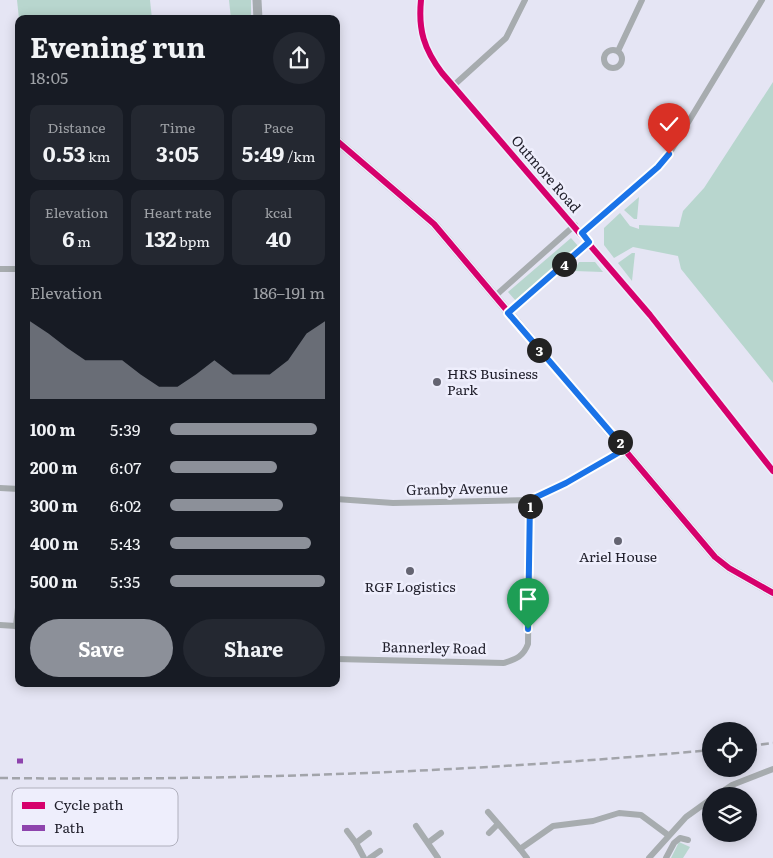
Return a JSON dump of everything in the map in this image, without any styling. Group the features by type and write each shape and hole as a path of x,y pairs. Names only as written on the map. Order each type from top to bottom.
{"street":[{"path":"257,0 258,15"},
{"name":"Outmore Road","path":"421,0 418,22 432,60 650,314 773,471"},
{"path":"453,86 506,38 524,0"},
{"path":"618,51 642,0"},
{"path":"582,233 658,167 669,154 762,0"},
{"path":"340,143 434,224 715,556 735,572 773,593"},
{"path":"494,297 574,225"},
{"path":"508,313 589,242"},
{"path":"0,269 15,269"},
{"name":"Granby Avenue","path":"340,499 393,502 530,500 566,483 625,449"},
{"path":"0,488 15,489"},
{"name":"Bannerley Road","path":"340,659 504,663 518,658 525,652 528,644 530,500"},
{"path":"0,626 15,628"},
{"path":"729,787 773,769"},
{"path":"649,858 686,817 702,805"},
{"path":"488,812 526,858"},
{"path":"520,849 543,831 554,826 593,820 619,813 641,814 668,835"},
{"path":"489,833 498,824"},
{"path":"416,826 429,842 438,858"},
{"path":"347,831 364,858"},
{"path":"356,843 369,833"},
{"path":"429,842 441,833"},
{"path":"666,858 674,843 680,838 688,840"},
{"path":"370,858 380,852"}],"green space":[{"path":"17,0 150,0 152,15 19,15"},
{"path":"229,0 251,0 251,15 231,15"},
{"path":"773,82 773,383 681,269 678,256 633,247 614,258 604,245 604,228 620,213 630,226 639,229 639,225 679,227 683,211 704,188"},
{"path":"639,197 637,219 634,219 624,210"},
{"path":"571,238 578,246 516,301 508,292"},
{"path":"632,253 635,253 632,281 618,263"},
{"path":"579,262 595,262 603,272 574,271"},
{"path":"679,842 690,847 683,858 671,858"}],"railway":[{"path":"757,745 773,743"},
{"path":"0,778 178,778 356,773 534,764 702,751"}],"marked path":[{"path":"17,761 23,761"}],"cycle path":[{"path":"421,0 420,21 424,39 431,56 442,73 650,315 773,471"},
{"path":"340,143 434,224 715,557 729,568 773,593"}],"place":[{"name":"HRS Business Park","path":"437,382"},
{"name":"Ariel House","path":"618,541"},
{"name":"RGF Logistics","path":"410,571"}],"route":[{"path":"528,629 530,500 566,483 625,449 508,313 589,242 582,233 658,167 669,154"}]}
